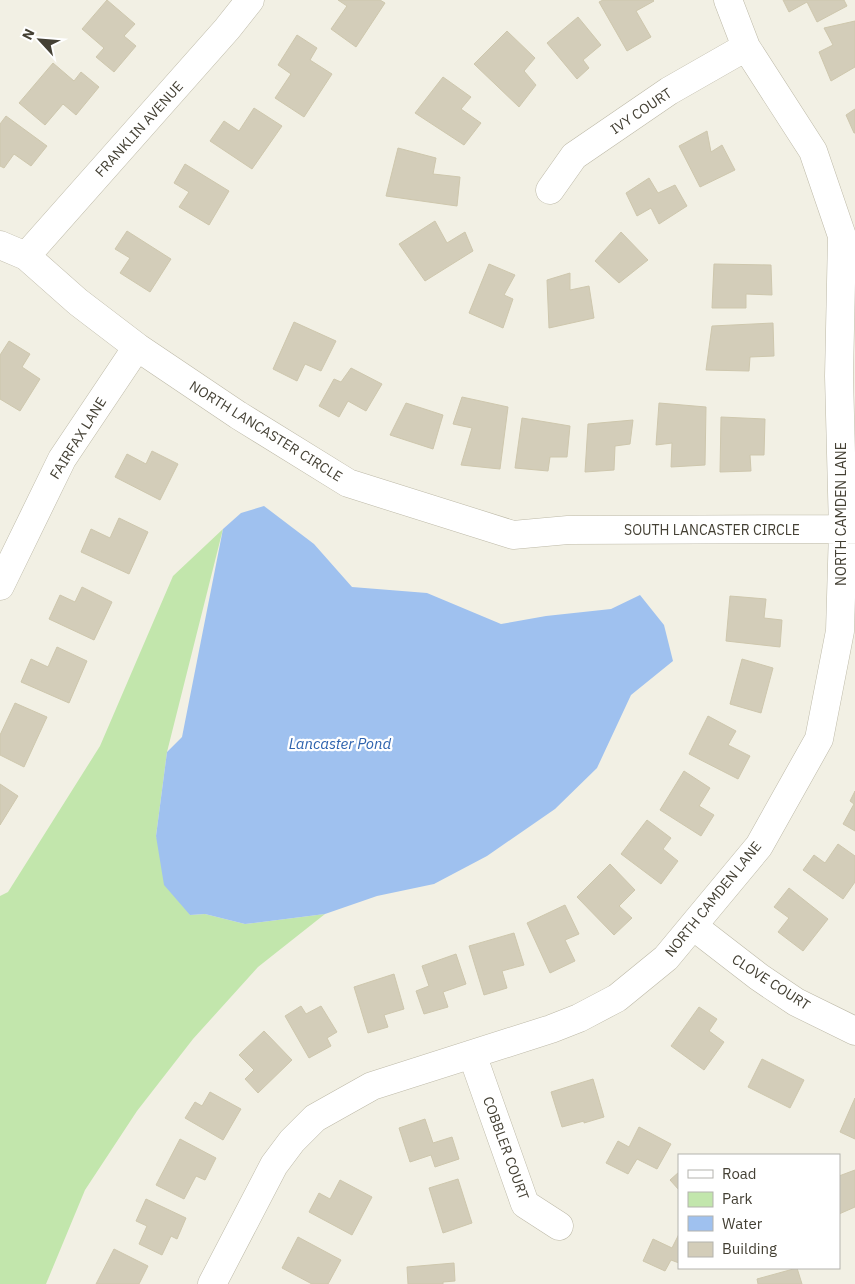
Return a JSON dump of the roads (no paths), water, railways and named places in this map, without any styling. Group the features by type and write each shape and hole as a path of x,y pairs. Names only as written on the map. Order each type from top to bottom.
{"street":[{"name":"FRANKLIN AVENUE","path":"26,256 227,30 250,0"},
{"name":"NORTH CAMDEN LANE","path":"212,1284 274,1165 292,1141 315,1118 372,1086 551,1029 579,1018 617,998 666,958 759,846 819,739 840,630 849,530 840,376 842,236 813,152 746,47 728,0"},
{"name":"IVY COURT","path":"550,190 574,156 669,91 746,47"},
{"name":"NORTH LANCASTER CIRCLE","path":"0,245 26,256 78,302 137,347 238,415 348,483 513,535 568,530"},
{"name":"FAIRFAX LANE","path":"0,586 62,459 137,347"},
{"name":"SOUTH LANCASTER CIRCLE","path":"568,530 849,530"},
{"name":"CLOVE COURT","path":"693,926 752,972 789,997 855,1031"},
{"name":"COBBLER COURT","path":"472,1054 525,1204 559,1226"}],"water":[{"name":"Lancaster Pond","path":"264,506 314,544 352,587 427,593 501,624 546,616 611,609 640,595 664,625 673,661 631,695 597,768 555,809 487,856 434,884 377,896 325,914 245,924 205,914 190,915 164,885 156,836 167,752 182,737 223,529 241,513"}]}
